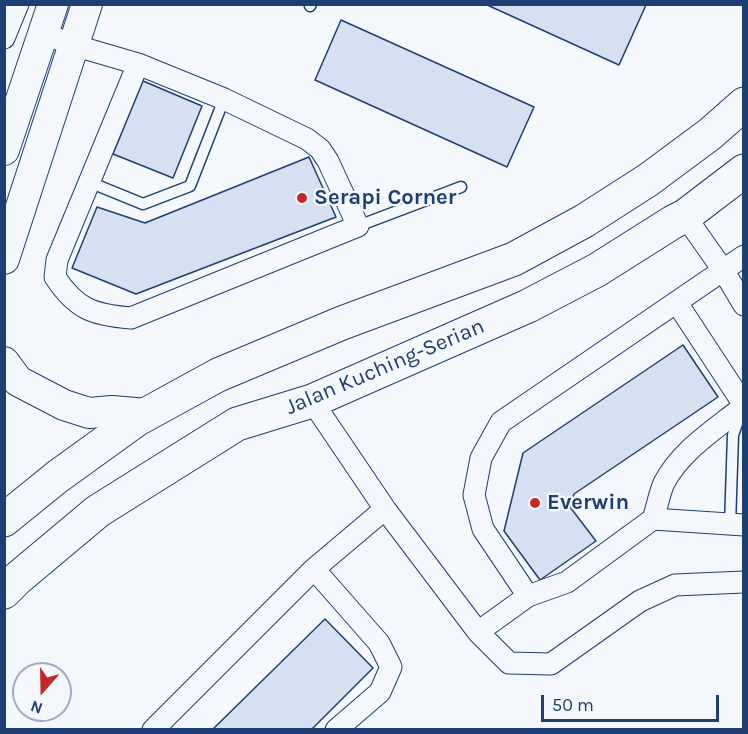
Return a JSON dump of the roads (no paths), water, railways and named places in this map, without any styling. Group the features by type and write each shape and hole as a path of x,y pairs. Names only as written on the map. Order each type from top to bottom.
{"highway":[{"path":"4,520 57,477 136,420 218,375 342,323 514,259 584,221 648,180 710,134 744,104"},
{"name":"Jalan Kuching-Serian","path":"4,592 98,511 237,424 312,401 528,306 597,270 685,216 744,171"}],"main road":[{"path":"4,150 52,4"},
{"path":"4,259 87,4"},
{"path":"9,372 64,405 89,413 112,411 147,414"}],"street":[{"path":"4,38 18,4"},
{"path":"43,33 73,45 138,64 224,99 307,139 320,149 328,161 358,226 131,318 105,316 86,310 67,295 55,277 57,260 138,64"},
{"path":"685,216 723,270 744,305"},
{"path":"528,596 483,529 474,495 481,458 501,422 744,256"},
{"path":"478,632 528,596 567,582 653,519 663,485 676,465 693,447 744,406 677,303"},
{"path":"312,401 385,508 478,632 509,663 551,664 640,601 675,585 744,582"},
{"path":"153,729 314,569 385,508"},
{"path":"653,519 737,525"},
{"path":"314,569 379,643 392,667 380,692 336,729"}],"lane":[{"path":"89,182 143,204 190,186 224,99"},
{"path":"358,226 461,187"},
{"path":"737,525 733,435 744,406"}],"place":[{"name":"Serapi Corner","path":"302,198"},
{"name":"Everwin","path":"535,503"}]}
